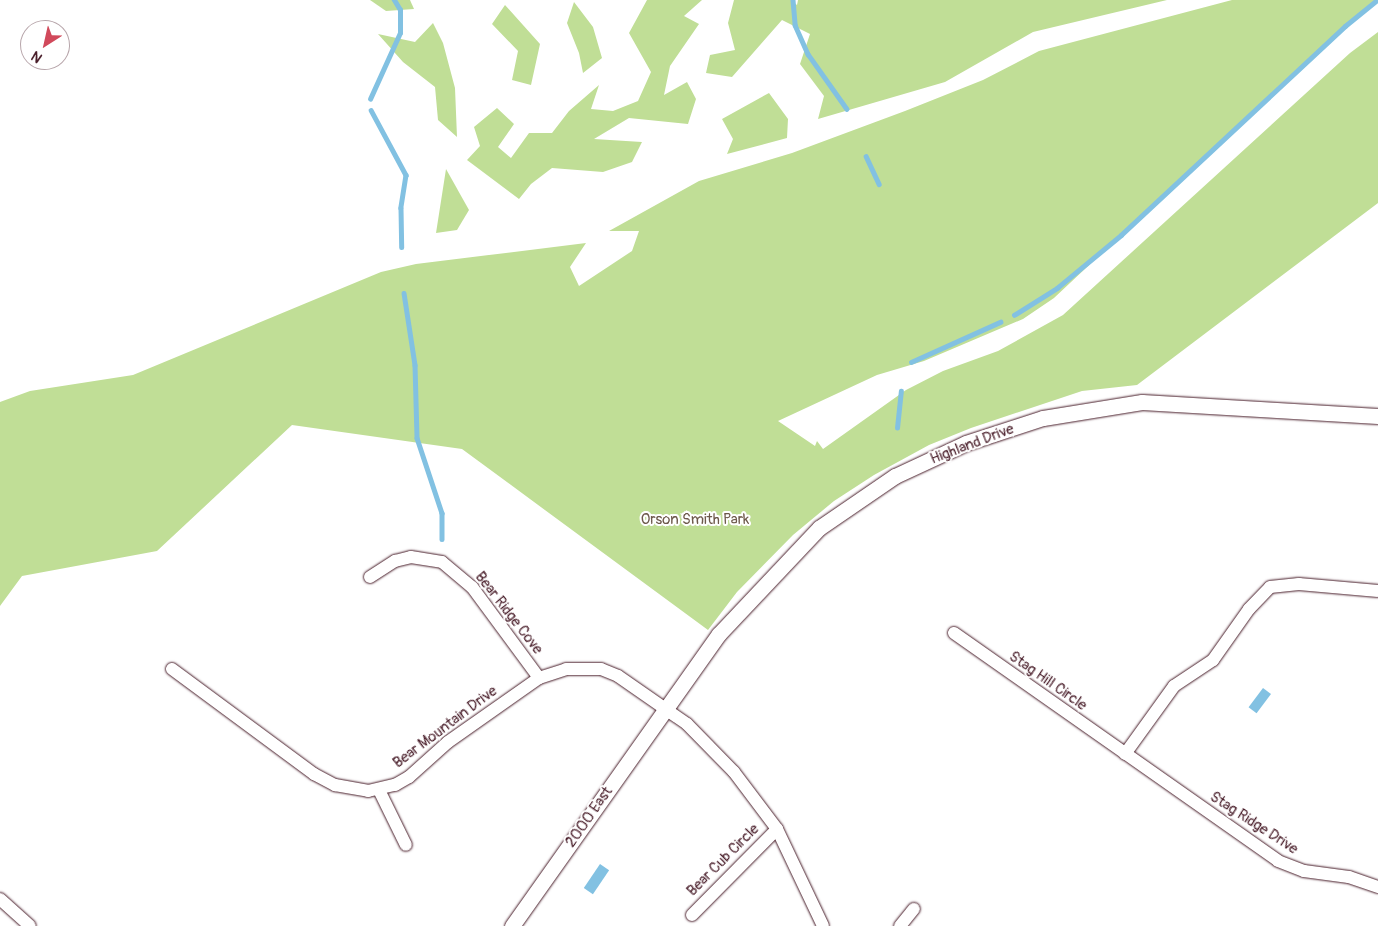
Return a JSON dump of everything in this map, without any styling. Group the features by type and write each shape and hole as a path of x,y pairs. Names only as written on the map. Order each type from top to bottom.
{"street":[{"name":"Highland Drive","path":"666,709 720,634 819,528 895,476 966,443 1043,418 1142,402 1378,416"},
{"name":"Bear Ridge Cove","path":"370,577 396,561 411,557 442,562 472,587 540,678"},
{"path":"1125,754 1174,686 1213,660 1249,609 1270,587 1299,584 1378,590"},
{"name":"Stag Hill Circle","path":"954,633 1125,754"},
{"name":"Bear Mountain Drive","path":"172,669 325,780 357,790 379,790 409,777 448,742 540,678 566,669 601,669 618,676 666,709 711,745 756,798 777,829 823,926"},
{"name":"2000 East","path":"512,926 666,709"},
{"name":"Stag Ridge Drive","path":"1125,754 1278,861 1304,871 1349,877 1378,887"},
{"path":"379,790 406,845"},
{"name":"Bear Cub Circle","path":"692,915 777,829"},
{"path":"0,899 30,926"},
{"path":"900,926 914,909"}],"green space":[{"path":"370,0 410,0 414,9 386,11"},
{"path":"647,0 702,0 684,16 699,24 670,66 664,95 687,82 696,99 688,124 629,118 594,139 642,142 632,162 603,172 552,168 531,184 519,199 467,160 480,146 474,127 497,108 514,124 498,147 511,158 529,133 552,133 569,111 599,85 591,109 613,111 638,101 651,72 629,33"},
{"path":"734,0 791,0 797,5 798,0 1167,0 1033,32 945,82 818,119 824,96 800,64 810,34 782,20 732,77 706,73 710,55 735,50 728,23"},
{"name":"Orson Smith Park","path":"1232,0 1377,0 1348,22 1054,298 1023,319 924,361 877,375 778,421 815,446 817,441 823,449 906,390 943,371 998,351 1063,315 1350,53 1378,32 1378,203 1137,385 1082,391 971,428 929,445 874,475 834,501 793,535 737,592 708,630 462,449 292,425 157,551 22,576 0,606 0,402 30,391 133,375 381,272 416,264 586,243 570,267 579,286 632,251 639,231 609,231 699,181 792,153 905,111 983,80 1039,51"},
{"path":"574,2 593,27 602,58 583,73 579,53 567,23"},
{"path":"505,5 540,44 531,85 512,80 518,51 492,24"},
{"path":"433,23 443,43 455,88 457,137 438,120 435,87 403,62 378,34 415,42"},
{"path":"769,93 788,119 787,138 727,154 733,139 722,119"},
{"path":"446,169 469,210 457,230 436,233"}],"water":[{"path":"1263,688 1271,694 1257,713 1249,707"},
{"path":"600,864 609,870 593,894 584,888"}],"waterway":[{"path":"370,99 400,33 400,10 394,0"},
{"path":"793,0 795,25 808,54 847,109"},
{"path":"1014,315 1057,288 1121,235 1345,26 1377,0"},
{"path":"371,110 406,175 401,208 402,247"},
{"path":"866,156 879,184"},
{"path":"404,293 415,365 417,438 442,513 442,539"},
{"path":"911,362 1000,322"},
{"path":"897,428 901,391"}]}
